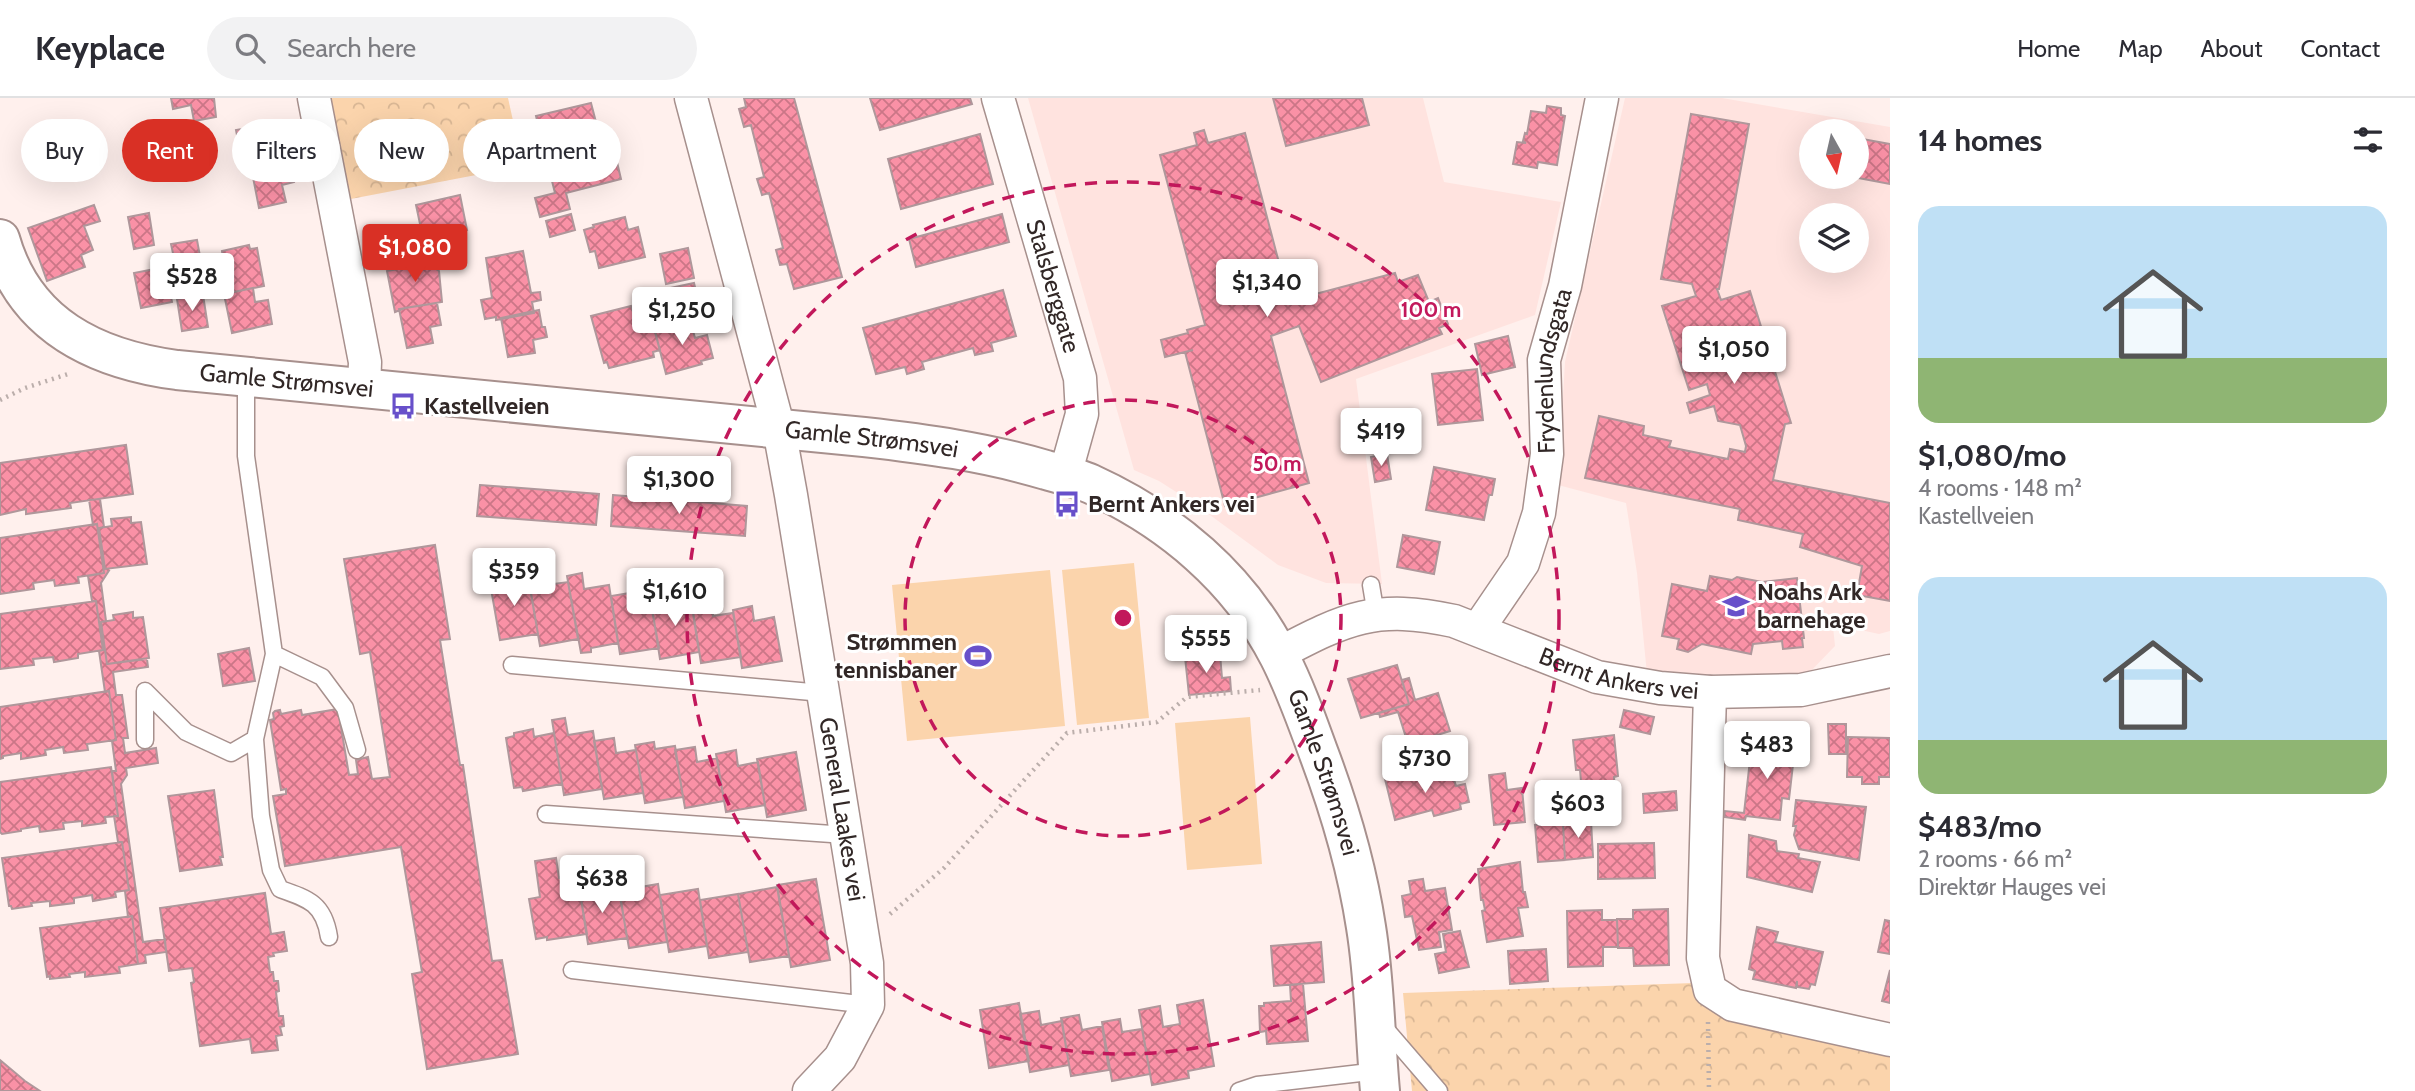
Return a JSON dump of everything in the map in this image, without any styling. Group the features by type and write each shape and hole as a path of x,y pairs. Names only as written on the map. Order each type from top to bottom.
{"street":[{"path":"314,98 365,362 364,389"},
{"name":"General Laakes vei","path":"691,98 779,429 792,495 863,938 868,1005"},
{"name":"Stalsberggate","path":"998,98 1080,378 1081,421 1065,475"},
{"name":"Frydenlundsgata","path":"1478,629 1523,563 1539,513 1547,454 1544,360 1565,286 1602,98"},
{"name":"Gamle Strømsvei","path":"0,239 11,269 34,304 65,333 88,346 121,359 153,367 963,449 1000,456 1065,475 1089,483 1130,504 1173,531 1194,548 1243,601 1285,668 1329,781 1360,892 1370,960 1379,1081"},
{"name":"Bernt Ankers vei","path":"1285,668 1330,626 1374,600 1393,613 1431,616 1478,629 1597,677 1660,688 1710,692 1801,690 1890,671"},
{"path":"1710,692 1703,958 1710,990 1733,1005 1890,1040"},
{"path":"809,1091 840,1058 868,1005"}],"lane":[{"path":"247,377 246,456 274,654 255,739 261,816 271,870 280,889 307,898 326,919 329,937"},
{"path":"274,654 322,677 345,708 357,750"},
{"path":"512,665 822,693"},
{"path":"145,740 145,691 186,732 231,753 255,739"},
{"path":"546,814 846,835"},
{"path":"572,970 868,1005"},
{"path":"1374,1017 1439,1091"},
{"path":"1239,1091 1257,1085 1379,1081"}],"path":[{"path":"0,400 25,388 72,373"},
{"path":"863,938 944,868 1067,733 1157,722 1187,697 1268,690 1285,668"},
{"path":"1709,1091 1710,990"}],"shaded area":[{"path":"1028,98 1423,98 1444,182 1561,202 1535,315 1356,379 1382,584 1326,583 1278,565 1195,504 1159,481 1134,470"},
{"path":"1625,98 1722,98 1844,119 1799,119 1799,189 1869,189 1869,123 1890,127 1890,631 1879,634 1847,627 1833,627 1835,646 1807,675 1647,674 1637,573 1626,503 1558,485 1565,362"}],"green space":[{"path":"314,98 508,98 513,119 463,119 463,177 449,180 449,119 354,119 354,182 439,182 335,202 331,182 340,182 340,119 318,119"},
{"path":"1134,563 1149,718 1077,725 1062,570"},
{"name":"Strømmen tennisbaner","path":"1050,570 1065,726 907,741 892,585"},
{"path":"1250,717 1262,864 1187,870 1175,723"},
{"path":"1694,983 1700,1004 1890,1049 1890,1091 1412,1091 1403,993"}],"building":[{"path":"171,98 214,98 216,117 194,119 191,105 173,109"},
{"path":"744,98 794,98 842,277 794,289 787,264 780,265 776,250 783,248 769,193 762,195 757,179 764,177 751,125 744,127 739,109 746,107"},
{"path":"870,98 970,98 972,104 880,130"},
{"path":"1273,98 1362,98 1369,125 1286,146"},
{"path":"591,103 595,119 537,119 536,116"},
{"path":"1547,106 1561,108 1561,115 1565,116 1557,165 1538,162 1537,168 1513,164 1517,142 1526,143 1523,141 1531,111 1546,113"},
{"path":"1691,114 1749,124 1717,289 1721,300 1750,291 1791,423 1785,424 1773,480 1890,503 1890,601 1857,595 1862,566 1800,547 1803,534 1738,520 1740,509 1585,478 1599,416 1644,426 1643,435 1671,441 1669,447 1728,459 1730,449 1745,452 1740,425 1718,421 1714,406 1690,413 1687,403 1710,395 1707,384 1689,390 1662,306 1696,296 1692,284 1661,279"},
{"path":"1204,130 1208,143 1245,133 1289,301 1395,273 1398,282 1418,275 1429,302 1438,298 1448,324 1439,328 1442,334 1321,382 1299,326 1271,336 1309,483 1225,506 1185,352 1165,357 1161,340 1205,325 1160,155 1197,145 1194,133"},
{"path":"980,134 993,184 901,209 888,159"},
{"path":"1869,140 1890,144 1890,184 1869,180"},
{"path":"254,182 294,182 282,185 286,202 259,208"},
{"path":"552,182 609,182 566,193 570,209 540,217 535,198 555,193"},
{"path":"460,195 467,230 423,238 416,205"},
{"path":"94,205 100,221 84,226 93,250 81,255 85,267 47,281 28,228"},
{"path":"149,213 154,245 134,249 128,217"},
{"path":"571,214 575,230 550,237 546,221"},
{"path":"1002,214 1009,242 916,267 909,239"},
{"path":"625,217 628,230 638,227 645,257 599,268 595,251 590,252 584,230"},
{"path":"197,240 202,267 177,272 171,244"},
{"path":"249,245 250,249 257,248 264,286 219,295 214,266 224,264 222,251"},
{"path":"688,248 694,278 666,284 660,254"},
{"path":"523,251 531,293 540,292 541,300 532,302 534,313 496,320 496,317 485,319 481,300 492,298 486,258"},
{"path":"411,252 439,271 442,302 395,312 387,271 398,269"},
{"path":"165,267 172,302 141,308 134,273"},
{"path":"694,283 700,308 647,320 642,294"},
{"path":"253,288 255,302 268,300 272,324 232,333 224,294"},
{"path":"1003,290 1016,336 991,343 993,351 975,355 973,348 922,362 924,369 907,374 905,367 876,374 863,328"},
{"path":"203,295 208,327 182,331 177,299"},
{"path":"437,303 441,325 430,327 433,343 407,348 399,309"},
{"path":"631,306 635,318 644,316 648,329 656,327 654,328 660,350 653,352 654,357 609,368 607,362 604,363 591,316"},
{"path":"539,310 547,337 533,340 535,353 508,357 501,318"},
{"path":"690,320 695,338 707,335 713,358 701,361 702,364 666,374 654,328"},
{"path":"1508,336 1515,367 1482,375 1475,344"},
{"path":"1477,369 1483,420 1438,425 1432,374"},
{"path":"126,445 133,494 70,503 71,508 26,514 26,509 0,515 0,463"},
{"path":"1387,454 1391,479 1375,482 1371,457"},
{"path":"1434,467 1495,479 1484,520 1426,510"},
{"path":"480,485 599,494 596,525 477,516"},
{"path":"613,495 747,506 745,536 611,526"},
{"path":"100,499 104,527 99,528 105,569 110,569 101,583 106,621 101,622 107,664 147,659 148,667 113,672 116,695 122,695 128,738 123,738 125,753 156,748 158,763 126,768 127,775 121,784 143,942 165,939 166,952 145,955 146,963 138,964 132,916 128,917 125,891 129,890 122,842 118,842 114,816 118,816 112,771 116,771 112,741 116,740 109,691 105,692 99,651 103,650 96,601 92,601 88,576 104,573 97,524 93,525 89,500"},
{"path":"131,517 131,523 141,522 147,564 105,569 99,528 112,526 111,519"},
{"path":"97,524 104,573 78,577 79,583 55,586 54,580 33,583 34,589 0,594 0,538"},
{"path":"1403,535 1440,542 1434,574 1397,567"},
{"path":"435,545 450,639 440,640 460,765 463,765 492,961 502,960 518,1054 427,1069 412,974 422,972 401,847 285,866 273,796 286,794 286,789 281,790 270,720 274,719 275,711 280,710 281,714 301,710 302,715 338,709 349,775 358,774 356,760 368,757 372,779 390,777 370,652 360,654 344,559"},
{"path":"582,573 584,589 609,585 618,643 591,648 591,652 581,653 567,576"},
{"path":"1710,576 1732,580 1737,577 1762,582 1797,578 1803,647 1783,649 1782,641 1753,644 1751,654 1702,644 1688,652 1677,649 1679,639 1662,636 1672,584 1707,591"},
{"path":"528,577 538,634 500,640 490,583"},
{"path":"568,582 578,639 540,646 530,587"},
{"path":"630,593 632,608 651,605 659,648 620,654 611,596"},
{"path":"671,597 672,603 691,600 699,652 660,659 651,601"},
{"path":"96,601 103,650 54,662 53,657 33,659 34,665 0,669 0,614"},
{"path":"711,602 713,616 733,613 741,657 701,663 692,605"},
{"path":"752,606 754,621 774,617 782,661 742,668 733,610"},
{"path":"133,612 133,618 143,617 149,658 107,664 101,622 114,620 113,615"},
{"path":"249,648 255,681 223,686 218,654"},
{"path":"1220,654 1222,678 1230,677 1231,691 1189,695 1185,657"},
{"path":"1397,665 1409,704 1361,718 1348,679"},
{"path":"1409,678 1415,700 1438,693 1450,731 1408,744 1398,712 1380,717 1379,713 1409,704 1402,680"},
{"path":"109,691 116,740 87,744 88,750 64,753 63,747 45,750 46,755 21,759 21,753 0,759 0,707"},
{"path":"1624,710 1654,717 1650,734 1620,727"},
{"path":"565,718 568,735 593,731 602,789 564,795 552,720"},
{"path":"1828,724 1846,724 1846,754 1829,754"},
{"path":"533,729 534,737 554,733 562,784 523,791 522,787 514,788 506,738 514,736 514,733"},
{"path":"1614,735 1618,776 1614,777 1615,790 1582,793 1573,740"},
{"path":"1848,737 1890,738 1890,777 1879,777 1879,784 1862,784 1862,777 1847,777"},
{"path":"614,738 616,753 636,750 643,793 604,799 594,741"},
{"path":"1756,738 1785,742 1783,755 1794,756 1789,799 1782,798 1780,820 1746,816 1745,820 1724,817 1725,811 1744,813 1751,751 1754,752"},
{"path":"654,742 655,749 675,746 683,797 645,803 635,745"},
{"path":"695,747 697,762 717,758 724,801 685,808 675,750"},
{"path":"736,750 738,766 758,762 765,805 726,812 716,754"},
{"path":"796,752 806,810 767,817 757,759"},
{"path":"111,767 118,816 105,817 106,823 82,826 82,821 63,823 64,829 40,832 39,826 2,834 0,832 0,782"},
{"path":"1421,770 1423,777 1428,776 1429,779 1452,773 1456,786 1465,784 1469,802 1460,804 1461,809 1434,816 1432,810 1395,820 1385,779"},
{"path":"1505,773 1507,790 1522,788 1525,822 1494,825 1489,775"},
{"path":"214,790 222,865 180,871 168,796"},
{"path":"1676,791 1677,810 1644,813 1643,794"},
{"path":"1796,800 1866,807 1859,860 1799,849 1794,835 1796,826 1793,826"},
{"path":"1591,821 1593,857 1565,860 1563,823"},
{"path":"1563,823 1565,860 1538,862 1535,825"},
{"path":"1749,835 1776,841 1777,851 1799,854 1798,858 1820,862 1812,892 1747,877"},
{"path":"122,842 129,890 115,892 116,897 93,901 92,895 74,898 74,903 50,906 50,901 12,909 9,906 2,858"},
{"path":"1654,843 1655,878 1598,879 1598,844"},
{"path":"556,858 559,878 577,875 587,934 536,939 529,899 540,897 535,861"},
{"path":"1520,862 1523,892 1528,907 1518,908 1523,936 1487,942 1478,869"},
{"path":"632,871 635,888 658,884 667,942 629,948 616,874"},
{"path":"816,879 830,960 791,967 777,885"},
{"path":"1423,879 1425,891 1445,888 1452,930 1439,932 1441,947 1419,950 1412,916 1405,917 1402,896 1411,894 1409,881"},
{"path":"597,883 599,897 620,894 627,938 588,944 579,886"},
{"path":"777,887 789,956 750,962 738,894"},
{"path":"698,889 707,946 669,952 660,895"},
{"path":"265,893 271,934 284,932 287,951 273,953 274,956 268,957 270,972 273,972 274,981 278,981 279,991 276,992 279,1016 283,1016 284,1026 280,1027 282,1035 276,1036 278,1050 252,1053 250,1039 200,1046 191,983 194,982 192,968 169,971 160,908"},
{"path":"738,894 748,952 709,958 700,900"},
{"path":"1668,909 1669,965 1634,966 1633,948 1618,948 1617,919 1633,919 1633,910"},
{"path":"1602,910 1602,920 1617,920 1618,947 1603,947 1603,966 1568,967 1567,911"},
{"path":"132,916 138,964 119,967 120,973 85,977 85,972 69,974 70,977 47,977 40,928"},
{"path":"1885,920 1890,921 1890,954 1878,952"},
{"path":"1757,927 1778,932 1775,942 1823,952 1815,985 1811,984 1809,989 1797,987 1797,981 1796,988 1753,979 1755,971 1749,969"},
{"path":"1460,931 1469,967 1439,973 1435,954 1446,952 1443,934"},
{"path":"1321,942 1324,982 1274,986 1271,946"},
{"path":"1546,949 1548,981 1510,984 1508,951"},
{"path":"1890,970 1890,1003 1882,1001"},
{"path":"1303,984 1308,1041 1267,1044 1266,1031 1260,1032 1259,1006 1264,1006 1264,1003 1291,1001 1290,985"},
{"path":"1203,1000 1214,1066 1188,1071 1189,1078 1152,1085 1139,1010 1160,1006 1163,1027 1180,1024 1177,1005"},
{"path":"1019,1003 1029,1061 989,1068 980,1010"},
{"path":"1039,1011 1041,1025 1062,1021 1069,1065 1030,1072 1020,1014"},
{"path":"1079,1015 1082,1030 1102,1026 1109,1070 1071,1076 1061,1018"},
{"path":"1120,1019 1122,1032 1142,1029 1150,1074 1112,1081 1102,1022"},
{"path":"0,1060 25,1081 40,1091 0,1091"}],"place":[{"name":"Kastellveien","path":"403,406"},
{"name":"Bernt Ankers vei","path":"1067,504"},
{"name":"Noahs Ark barnehage","path":"1736,606"},
{"name":"Strømmen tennisbaner","path":"978,656"}]}
